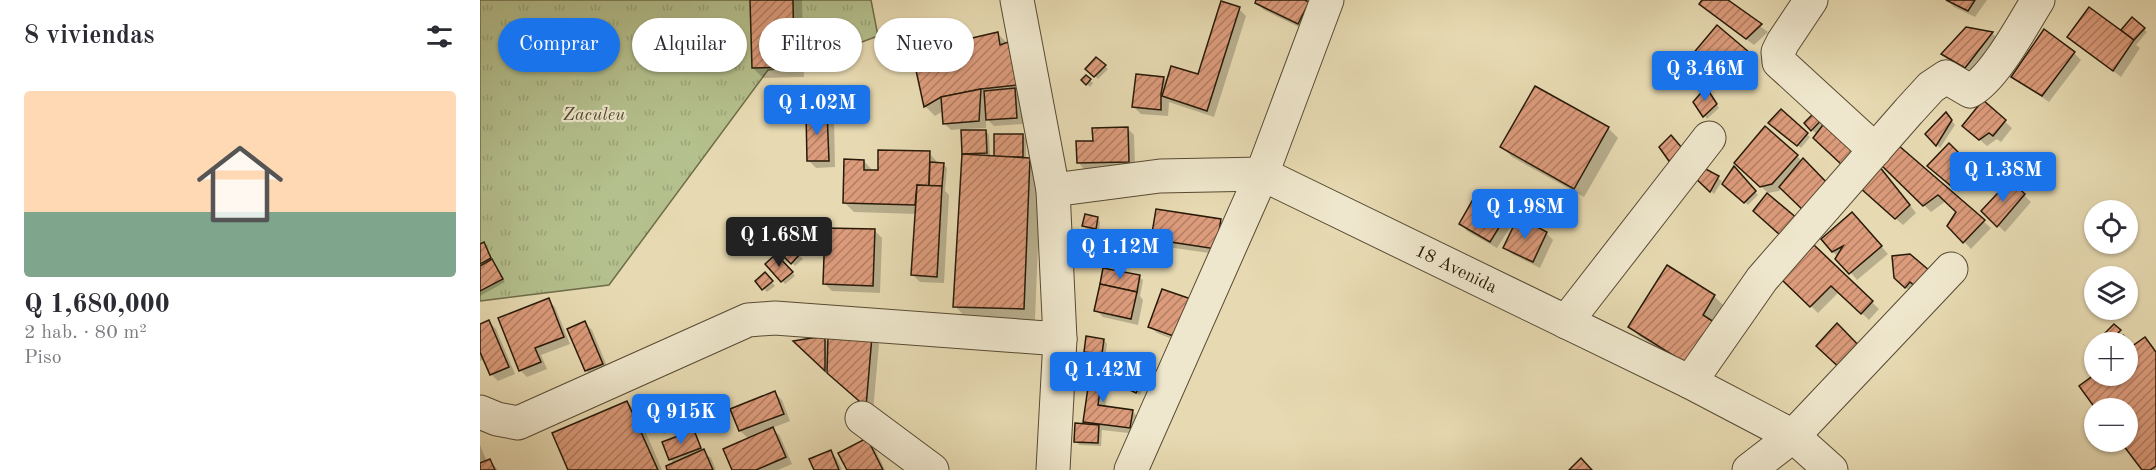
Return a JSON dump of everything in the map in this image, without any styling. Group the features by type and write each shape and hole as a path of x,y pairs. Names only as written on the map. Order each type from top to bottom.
{"street":[{"path":"1017,0 1053,190 1060,339 1053,470"},
{"path":"1131,470 1262,174 1328,0"},
{"path":"1811,0 1782,42 1778,52 1779,62 1875,150"},
{"path":"1690,382 1762,279 1875,150 1938,81 1946,77 1970,91 1976,88 1992,71 2038,0"},
{"path":"1566,322 1708,138"},
{"name":"18 Avenida","path":"1053,190 1161,176 1262,174 1690,382 1793,436 1831,470"},
{"path":"1749,470 1793,436 1951,269"},
{"path":"480,412 497,419 518,423 748,320 775,318 1060,339"},
{"path":"862,418 932,470"}],"green space":[{"name":"Zaculeu","path":"480,0 871,0 874,18 874,37 862,42 862,18 759,18 759,72 767,72 609,285 480,301"}],"building":[{"path":"750,0 793,0 793,18 759,18 759,68 752,68"},
{"path":"1256,0 1305,0 1309,2 1298,24 1255,3"},
{"path":"1702,0 1728,0 1762,24 1746,39 1699,4"},
{"path":"1946,0 1975,0 1968,11"},
{"path":"1221,1 1240,7 1207,111 1162,96 1171,66 1198,74"},
{"path":"2089,7 2134,40 2113,71 2067,37"},
{"path":"2132,17 2145,28 2134,40 2121,30"},
{"path":"1717,25 1750,53 1734,71 1718,55 1694,79 1681,68"},
{"path":"1966,27 1993,32 1965,68 1941,54"},
{"path":"2044,29 2075,52 2042,96 2011,77"},
{"path":"998,32 1000,45 1008,42 1018,85 941,97 924,107 916,72 974,72 974,38"},
{"path":"1096,57 1106,65 1094,77 1085,69"},
{"path":"1136,74 1164,77 1161,110 1132,107"},
{"path":"1086,75 1091,79 1086,85 1081,80"},
{"path":"1535,86 1609,127 1574,189 1500,147"},
{"path":"1706,87 1717,104 1703,117 1693,102"},
{"path":"1015,88 1017,118 986,120 984,91"},
{"path":"981,89 979,121 943,124 941,97"},
{"path":"1983,100 2006,120 1993,136 1989,133 1979,140 1962,126"},
{"path":"1822,105 1828,113 1811,131 1804,123"},
{"path":"1781,109 1808,133 1797,146 1768,123"},
{"path":"827,111 829,161 807,161 806,112"},
{"path":"1946,112 1952,120 1936,146 1925,134"},
{"path":"1832,113 1863,141 1842,165 1813,138"},
{"path":"1765,126 1798,155 1772,184 1760,187 1734,163"},
{"path":"1128,127 1129,162 1077,163 1076,141 1093,141 1092,128"},
{"path":"961,130 986,130 987,153 962,154"},
{"path":"994,134 1023,134 1023,157 994,157"},
{"path":"1671,135 1688,155 1669,161 1659,147"},
{"path":"1949,143 1977,171 1972,177 1965,171 1951,186 1927,166"},
{"path":"1898,145 1985,220 1963,243 1947,226 1956,212 1938,195 1923,206 1880,164"},
{"path":"878,150 930,151 929,186 917,185 915,205 843,203 844,159 864,160 864,170 878,170"},
{"path":"962,154 1030,158 1024,309 953,307"},
{"path":"1803,158 1830,186 1805,212 1779,187"},
{"path":"930,162 944,163 942,186 929,186"},
{"path":"1700,166 1719,176 1710,192 1692,175"},
{"path":"1734,166 1756,191 1744,203 1722,184"},
{"path":"1879,166 1910,205 1895,219 1859,187"},
{"path":"2010,180 2025,194 1997,227 1981,211"},
{"path":"917,185 942,186 937,277 911,275"},
{"path":"1767,193 1798,219 1781,236 1753,211"},
{"path":"1476,194 1508,213 1490,242 1459,224"},
{"path":"1156,209 1221,219 1216,249 1151,239"},
{"path":"1852,212 1882,246 1849,274 1835,259 1843,246 1832,252 1821,239"},
{"path":"1085,214 1098,217 1096,229 1082,226"},
{"path":"1518,217 1547,232 1533,262 1503,248"},
{"path":"825,228 875,229 873,286 823,284"},
{"path":"1105,236 1102,264 1089,263 1092,237"},
{"path":"785,239 800,254 791,264 775,248"},
{"path":"484,242 491,258 480,264 480,244"},
{"path":"1814,245 1873,301 1861,314 1831,286 1810,307 1781,279"},
{"path":"776,254 793,272 781,282 765,264"},
{"path":"1910,254 1937,277 1923,293 1910,282 1905,288 1894,278 1892,256"},
{"path":"492,259 503,279 480,291 480,266"},
{"path":"1667,265 1715,295 1703,315 1717,324 1690,366 1628,327"},
{"path":"1103,268 1140,275 1137,292 1100,284"},
{"path":"765,272 773,281 762,290 755,281"},
{"path":"1100,284 1137,292 1131,319 1094,311"},
{"path":"1162,289 1191,299 1176,337 1148,327"},
{"path":"549,298 564,337 535,348 541,362 519,371 498,318"},
{"path":"489,320 509,367 490,375 480,352 480,324"},
{"path":"585,321 603,364 585,371 567,329"},
{"path":"1837,323 1865,352 1844,372 1816,346"},
{"path":"2114,324 2121,330 2119,332 2106,332"},
{"path":"825,336 825,371 793,341"},
{"path":"828,336 872,336 866,407 827,373"},
{"path":"1086,336 1104,339 1102,354 1084,352"},
{"path":"2145,337 2156,352 2156,466 2150,470 2142,470 2128,452 2138,452 2138,398 2088,398 2079,386 2084,382 2084,386 2138,386 2138,342"},
{"path":"1092,360 1104,361 1098,405 1133,410 1130,428 1083,422"},
{"path":"1119,368 1143,380 1136,393 1113,382"},
{"path":"775,391 784,414 739,431 730,409"},
{"path":"658,396 672,427 659,432 646,401"},
{"path":"627,401 658,470 568,470 552,433"},
{"path":"1075,423 1099,425 1098,443 1074,442"},
{"path":"773,427 786,457 756,470 732,470 723,449"},
{"path":"694,430 701,448 669,460 662,442"},
{"path":"867,438 883,470 847,470 838,453"},
{"path":"704,449 713,470 667,470 666,466"},
{"path":"831,450 839,470 814,470 809,459"},
{"path":"1581,458 1592,470 1569,470"},
{"path":"490,459 495,470 480,470 480,463"}]}
